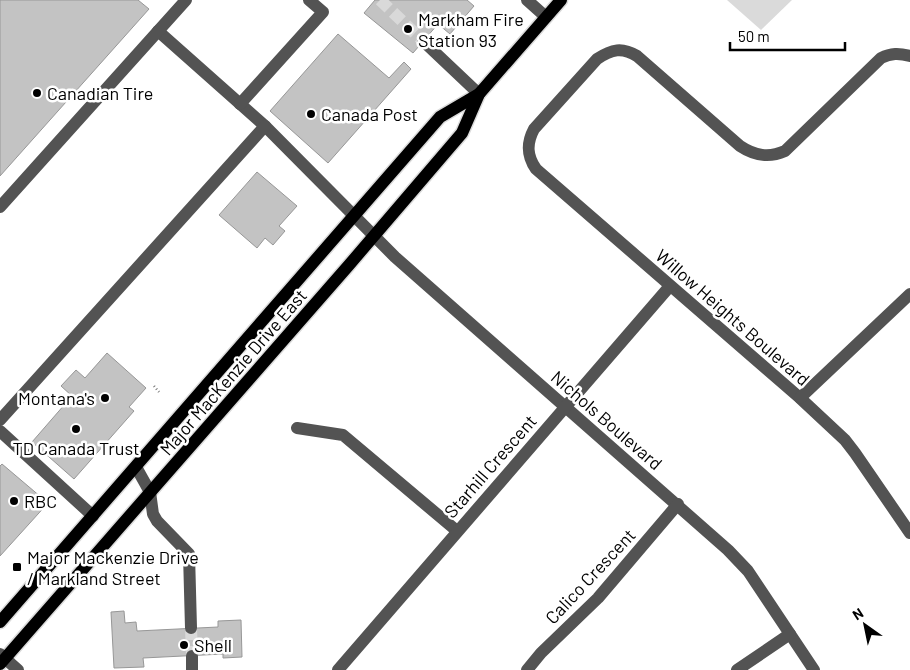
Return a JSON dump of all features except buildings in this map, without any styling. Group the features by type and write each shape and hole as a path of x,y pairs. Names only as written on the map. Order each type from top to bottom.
{"main road":[{"name":"Major MacKenzie Drive East","path":"2,659 374,236 462,133 479,94 562,0"},
{"name":"Major MacKenzie Drive East","path":"0,622 440,117 479,94"}],"street":[{"path":"0,207 186,0"},
{"path":"240,104 324,12 309,0"},
{"path":"527,0 546,17"},
{"name":"Nichols Boulevard","path":"158,30 265,126 396,258 678,504 740,562 814,670"},
{"path":"423,41 479,94"},
{"name":"Willow Heights Boulevard","path":"910,56 897,54 881,58 786,151 774,156 761,156 740,146 637,56 628,51 617,49 597,58 534,129 529,139 529,156 536,170 800,398 845,440 910,534"},
{"path":"0,420 265,126"},
{"name":"Starhill Crescent","path":"338,670 670,286"},
{"path":"800,398 910,294"},
{"path":"297,428 344,434 457,531"},
{"path":"0,432 93,516"},
{"path":"136,467 150,492 153,514 157,521 189,554 191,628"},
{"name":"Calico Crescent","path":"527,670 541,653 598,598 678,504"},
{"path":"737,670 790,634"},
{"path":"192,656 192,670"},
{"path":"2,659 18,670"}],"path":[{"path":"154,386 159,392"}],"shaded area":[{"path":"727,0 792,0 761,30"}],"tunnel":[{"path":"380,0 423,41"},
{"path":"191,628 192,656"}],"place":[{"name":"Markham Fire Station 93","path":"408,29"},
{"name":"Canadian Tire","path":"37,93"},
{"name":"Canada Post","path":"311,114"},
{"name":"Montana's","path":"105,398"},
{"name":"TD Canada Trust","path":"76,429"},
{"name":"RBC","path":"14,501"},
{"name":"Major Mackenzie Drive / Markland Street","path":"17,567"},
{"name":"Shell","path":"184,645"}]}
